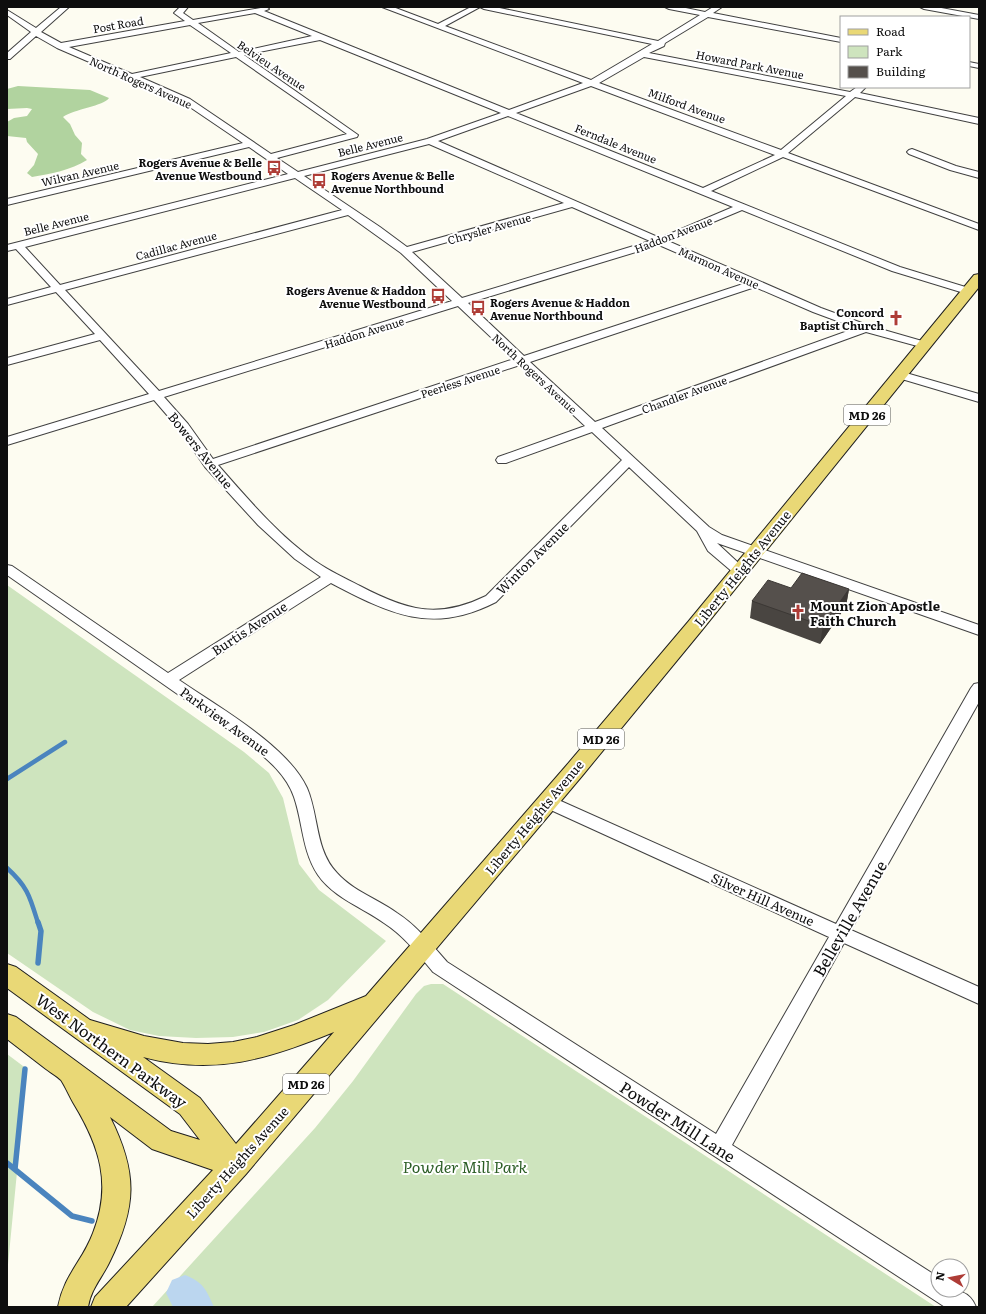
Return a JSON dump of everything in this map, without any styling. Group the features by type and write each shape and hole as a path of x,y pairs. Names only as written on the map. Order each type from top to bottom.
{"main road":[{"name":"Liberty Heights Avenue","path":"106,1307 236,1165 548,802 740,571 979,278"},
{"name":"West Northern Parkway","path":"7,974 190,1106 236,1165"},
{"path":"82,1028 160,1050 200,1055 224,1054 250,1050 273,1044 376,1003"},
{"path":"7,1025 162,1140 236,1165"},
{"path":"68,1070 92,1108 107,1137 114,1154 117,1173 117,1193 113,1215 106,1237 94,1262 77,1290 73,1307"}],"street":[{"path":"7,57 65,7"},
{"path":"164,27 184,7"},
{"name":"Post Road","path":"60,46 274,7"},
{"name":"Milford Avenue","path":"386,7 783,153 979,227"},
{"path":"439,26 477,7"},
{"path":"484,7 661,44"},
{"path":"669,7 840,40"},
{"name":"Belle Avenue","path":"13,246 430,141 605,78 718,7"},
{"path":"924,7 979,16"},
{"path":"936,7 952,11"},
{"name":"Ferndale Avenue","path":"256,10 910,274 968,291"},
{"name":"North Rogers Avenue","path":"7,12 60,46 187,101 350,211 405,251 704,530 717,538 755,552 979,630"},
{"name":"Belvieu Avenue","path":"178,13 354,135 271,157"},
{"path":"132,76 321,37"},
{"name":"Howard Park Avenue","path":"643,54 979,121"},
{"path":"703,191 778,157 861,88"},
{"name":"Marmon Avenue","path":"430,141 832,316 866,328 924,345"},
{"name":"Wilvan Avenue","path":"7,202 252,144"},
{"path":"912,152 953,168 979,175"},
{"name":"Chrysler Avenue","path":"405,251 574,204"},
{"name":"Haddon Avenue","path":"7,441 660,241 741,206"},
{"name":"Cadillac Avenue","path":"7,302 350,211"},
{"name":"Bowers Avenue","path":"13,246 58,289 156,395 185,428 197,448 210,464 273,534 310,564 330,576 380,602 414,614"},
{"name":"Peerless Avenue","path":"210,464 756,283"},
{"name":"Chandler Avenue","path":"502,460 866,328"},
{"path":"7,362 102,336"},
{"path":"899,375 979,398"},
{"name":"Winton Avenue","path":"414,614 446,615 461,613 476,608 491,599 629,460"},
{"path":"704,530 713,548 740,571"},
{"name":"Parkview Avenue","path":"7,569 255,740 284,767 295,781 305,806 311,842 325,871 335,882 346,890 401,925 423,947"},
{"name":"Burtis Avenue","path":"168,680 330,576"},
{"name":"Belleville Avenue","path":"719,1148 979,688"},
{"name":"Silver Hill Avenue","path":"548,802 979,996"},
{"name":"Powder Mill Lane","path":"423,947 440,968 930,1285"},
{"name":"Powder Mill Lane","path":"951,1298 965,1307"}],"green space":[{"path":"18,86 90,90 109,98 106,101 63,117 70,124 75,135 82,143 81,154 87,160 67,169 53,173 32,177 27,173 34,165 38,154 27,142 26,138 7,136 7,122 14,118 27,116 32,109 7,109 7,89"},
{"path":"7,585 244,752 269,773 283,798 299,864 319,890 386,941 328,1000 298,1020 264,1032 233,1037 196,1038 159,1036 130,1030 93,1012 7,953"},
{"name":"Powder Mill Park","path":"431,984 443,984 936,1307 152,1307 315,1128 353,1081 416,994 424,986"},
{"path":"7,1054 27,1069 7,1275"}],"building":[{"path":"802,573 849,589 823,626 752,601 768,580 791,588"}],"waterway":[{"path":"7,779 65,742"},
{"path":"7,868 24,887 33,906 38,923"},
{"path":"38,922 41,931 38,963"},
{"path":"15,1169 25,1069"},
{"path":"7,1163 72,1216 92,1221"},
{"path":"185,1293 195,1307"}],"place":[{"name":"Rogers Avenue & Belle Avenue Westbound","path":"274,168"},
{"name":"Rogers Avenue & Belle Avenue Northbound","path":"319,181"},
{"name":"Rogers Avenue & Haddon Avenue Westbound","path":"438,296"},
{"name":"Rogers Avenue & Haddon Avenue Northbound","path":"478,308"},
{"name":"Concord Baptist Church","path":"896,318"},
{"name":"Mount Zion Apostle Faith Church","path":"798,612"}]}
